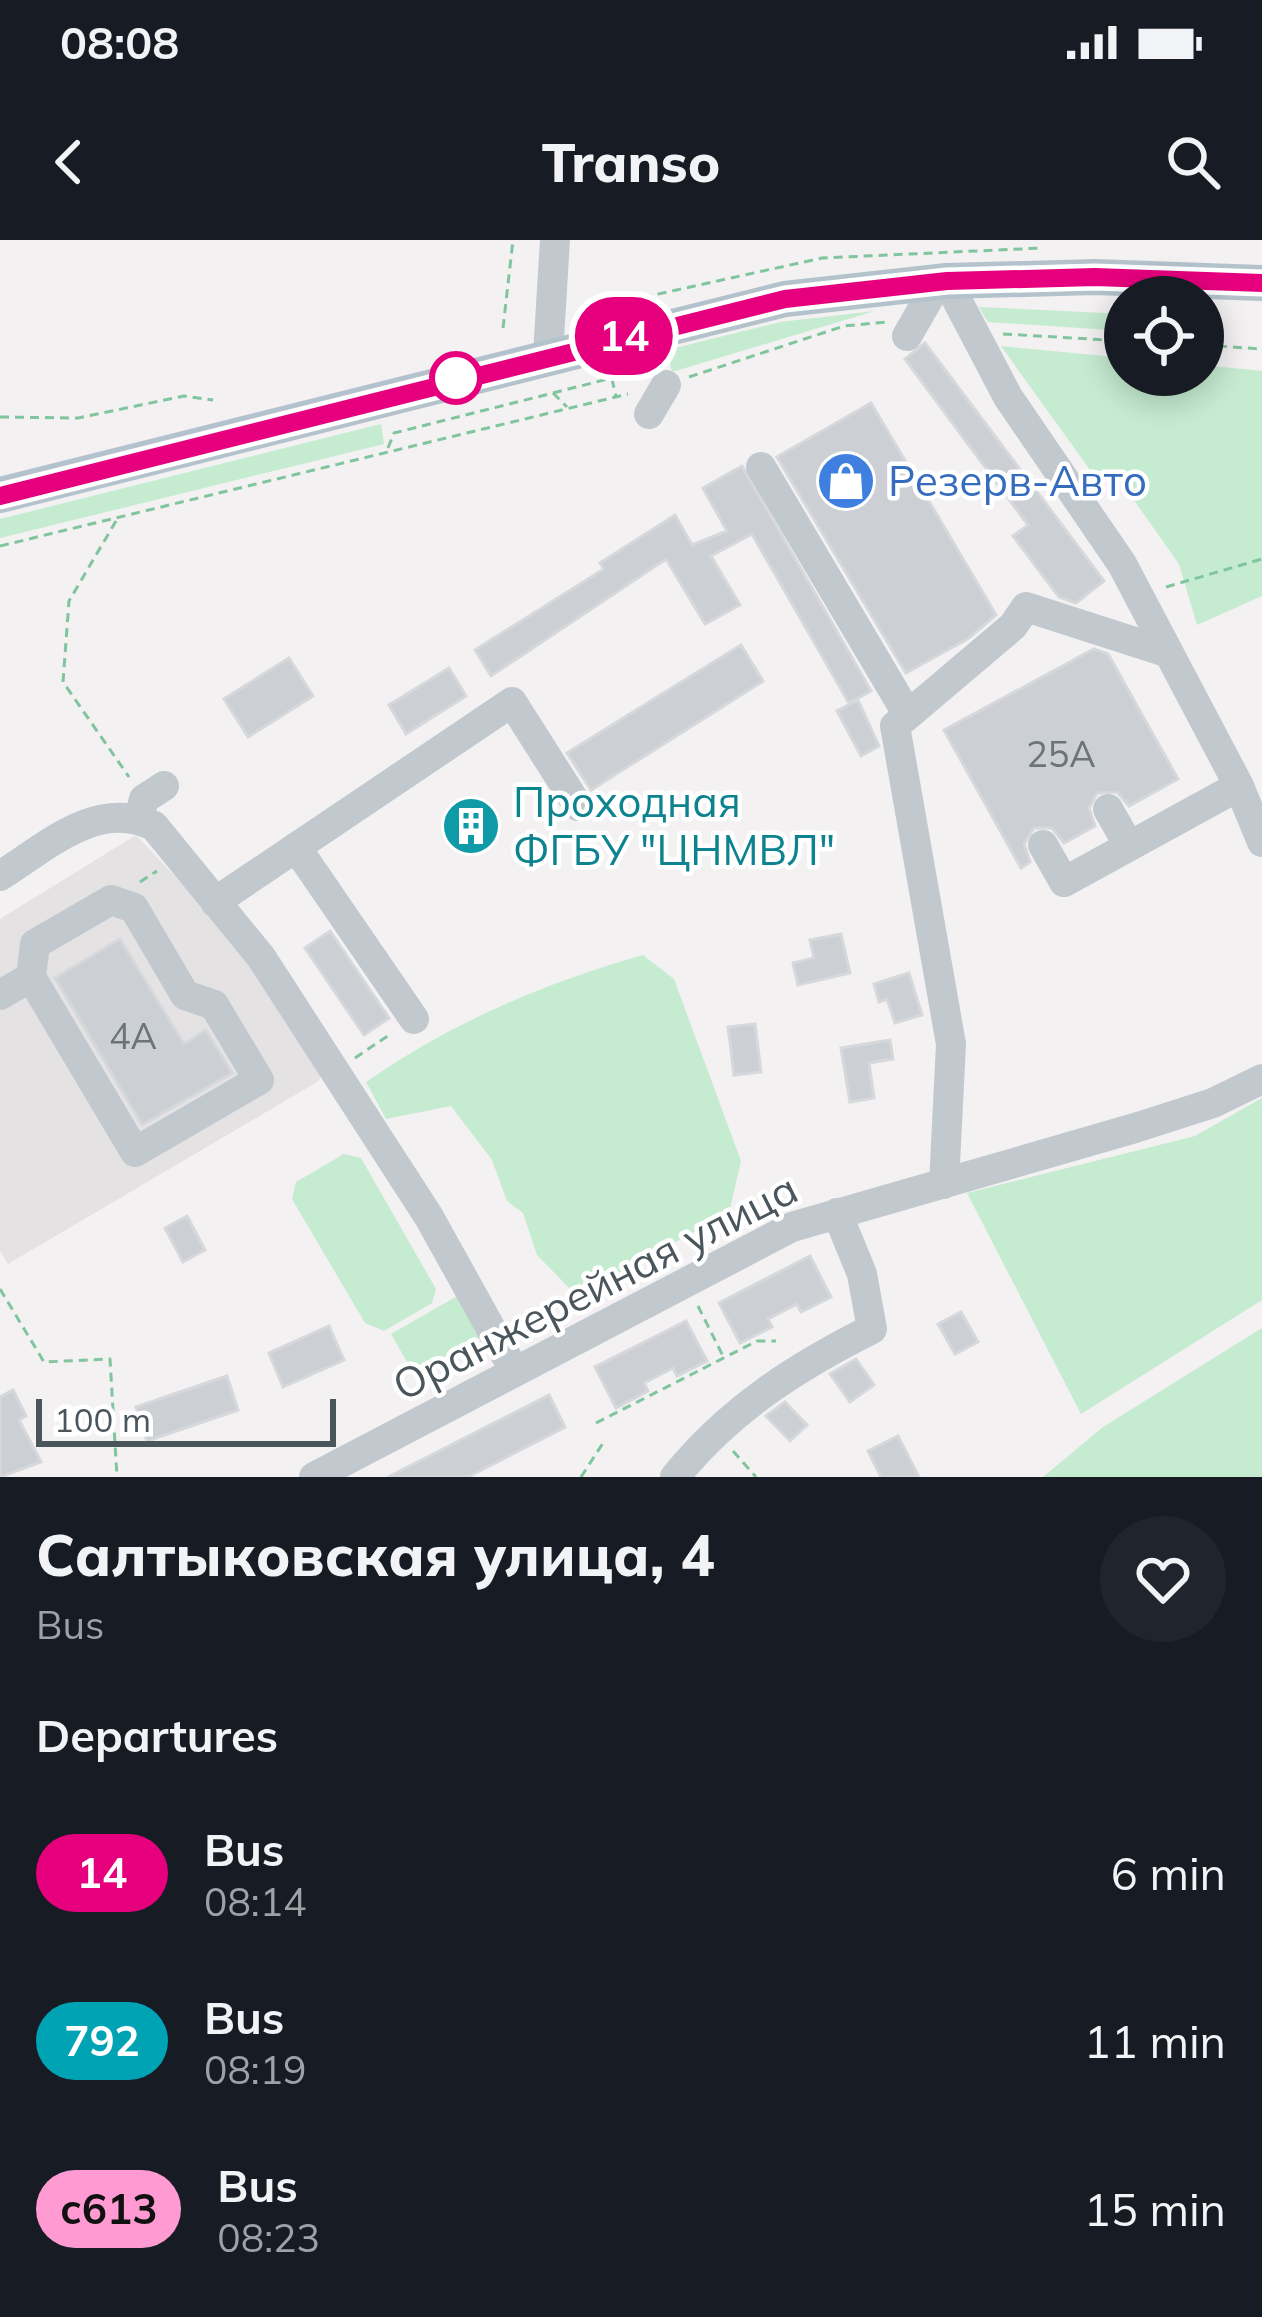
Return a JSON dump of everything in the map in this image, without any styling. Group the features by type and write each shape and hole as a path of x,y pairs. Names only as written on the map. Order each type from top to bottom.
{"main road":[{"path":"0,496 785,299 943,282 1095,277 1262,283"},
{"path":"943,282 1104,292"},
{"path":"1224,300 1262,303"}],"street":[{"path":"548,355 555,240"},
{"path":"912,328 943,282 974,325 1008,398 1138,595 1239,786 1262,842"},
{"path":"649,414 663,375"},
{"path":"761,467 908,715"},
{"path":"944,1184 951,1044 895,726 1013,626 1026,607 1169,653"},
{"path":"215,902 512,702 578,806"},
{"path":"1043,844 1064,882 1239,786"},
{"path":"0,876 98,816 149,801 154,826 261,957 429,1217 515,1372"},
{"path":"1108,809 1129,846"},
{"path":"296,847 413,1019"},
{"path":"111,900 134,908 184,994 214,1004 259,1080 135,1152 31,977 35,944 111,900"},
{"path":"0,995 31,977"},
{"name":"Оранжерейная улица","path":"314,1477 792,1227 1213,1103 1262,1079"},
{"path":"675,1477 716,1432 798,1366 872,1329 862,1274 837,1214"}],"path":[{"path":"503,328 513,240"},
{"path":"974,325 1000,334 1104,340"},
{"path":"0,546 616,397 663,375 844,326 912,328"},
{"path":"1224,346 1262,349"},
{"path":"386,452 394,433 612,377 663,375"},
{"path":"612,377 616,397"},
{"path":"553,393 569,408"},
{"path":"0,417 78,418 184,396 213,400"},
{"path":"118,518 69,601 63,682 149,801"},
{"path":"1138,595 1262,559"},
{"path":"335,1072 413,1019"},
{"path":"0,1289 44,1362 110,1360 117,1477"},
{"path":"690,1289 724,1358"},
{"path":"596,1423 757,1341 776,1341"},
{"path":"716,1432 756,1477"},
{"path":"581,1477 605,1440"}],"shaded area":[{"path":"136,835 257,963 323,1066 319,1081 8,1264 0,1251 0,919"}],"green space":[{"path":"979,307 1104,313 1104,330 988,322"},
{"path":"875,311 672,372 667,350 780,322"},
{"path":"1001,346 1104,356 1104,396 1224,396 1224,367 1262,371 1262,596 1197,625 1179,564 1119,479 1098,481"},
{"path":"381,424 384,444 0,538 0,519"},
{"path":"643,955 674,979 741,1161 729,1213 577,1296 537,1255 523,1213 507,1201 492,1160 451,1106 386,1119 366,1082 499,1007"},
{"path":"1262,1098 1262,1300 1081,1414 967,1193 1195,1136"},
{"path":"344,1154 361,1158 436,1289 432,1303 384,1331 365,1323 292,1199 296,1182"},
{"path":"459,1295 482,1336 414,1374 391,1334"},
{"path":"1262,1328 1262,1477 1043,1477 1103,1427"}],"building":[{"path":"925,343 1104,581 1076,603 1059,597 1013,536 1028,525 905,359"},
{"path":"871,403 996,615 969,638 906,673 777,457"},
{"path":"742,466 871,691 849,703 752,534 711,556 740,605 705,624 666,559 491,676 475,650 604,569 600,563 675,515 692,545 727,531 703,488"},
{"path":"741,645 763,681 591,790 567,753"},
{"path":"1094,649 1108,654 1178,779 1129,806 1117,792 1097,793 1089,808 1095,826 1064,843 1052,828 1034,828 1024,844 1030,862 1021,868 944,730"},
{"path":"289,658 313,696 248,737 224,699"},
{"path":"449,668 466,696 406,734 389,705"},
{"path":"858,700 879,746 861,756 837,711"},
{"path":"330,931 389,1018 364,1035 305,948"},
{"path":"841,934 850,973 798,985 793,963 814,958 810,940"},
{"path":"120,939 184,1044 206,1030 232,1073 142,1125 55,978"},
{"path":"909,973 922,1015 895,1023 887,999 879,1002 874,984"},
{"path":"755,1024 761,1072 734,1075 728,1027"},
{"path":"890,1040 893,1059 869,1063 874,1098 850,1102 841,1048"},
{"path":"187,1216 205,1250 183,1262 165,1228"},
{"path":"810,1256 831,1297 801,1312 797,1304 768,1319 772,1327 740,1343 719,1303"},
{"path":"961,1312 978,1342 955,1354 938,1324"},
{"path":"686,1321 707,1361 677,1376 673,1368 644,1383 648,1391 616,1408 595,1367"},
{"path":"329,1326 344,1360 283,1387 269,1353"},
{"path":"856,1359 874,1385 850,1402 830,1374"},
{"path":"227,1376 238,1410 147,1441 136,1407"},
{"path":"13,1390 26,1416 19,1420 41,1462 0,1477 0,1397"},
{"path":"549,1395 565,1427 468,1477 388,1477"},
{"path":"785,1402 807,1425 790,1441 766,1416"},
{"path":"898,1436 919,1477 881,1477 868,1451"}],"bus line":[{"name":"14","path":"0,496 606,340 785,299 947,281 1095,277 1262,283"}],"place":[{"name":"Резерв-Авто","path":"846,481"},
{"name":"Проходная ФГБУ \"ЦНМВЛ\"","path":"471,826"}]}
